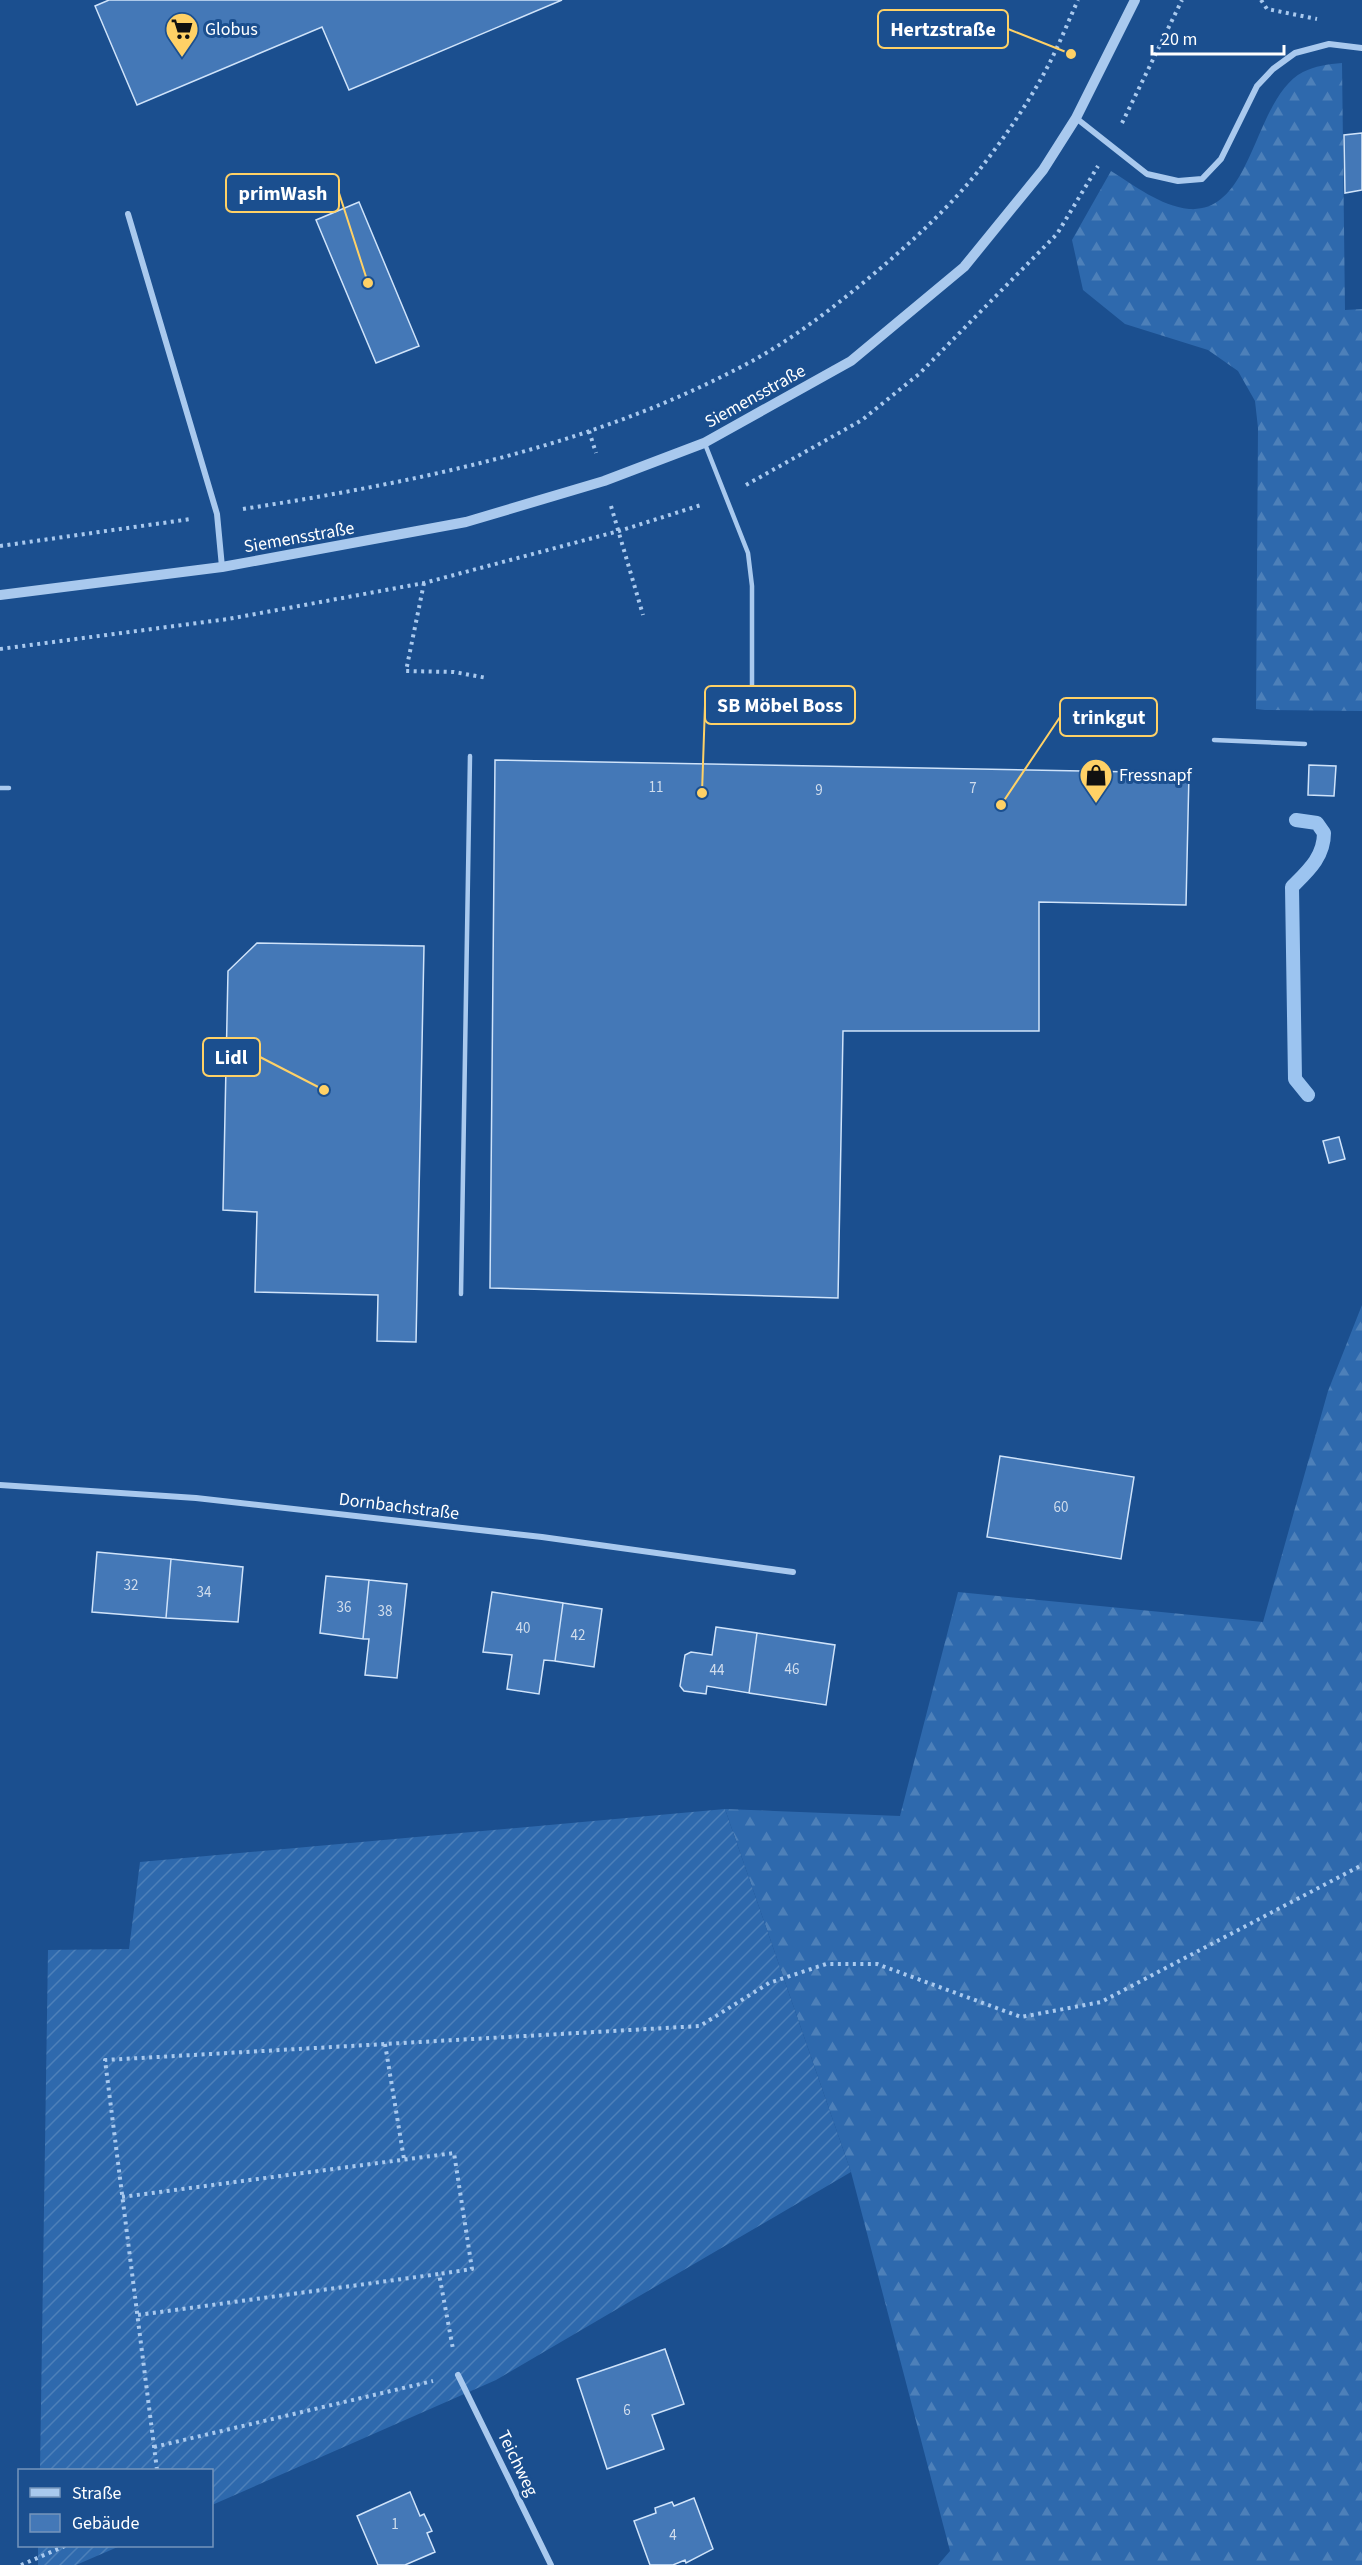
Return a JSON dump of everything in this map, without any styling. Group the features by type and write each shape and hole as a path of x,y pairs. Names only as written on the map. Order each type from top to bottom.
{"street":[{"name":"Siemensstraße","path":"0,595 222,567 466,522 604,481 704,443 851,360 964,267 1043,170 1076,118 1135,0"},
{"path":"1076,118 1147,174 1178,181 1202,179 1221,159 1257,86 1273,69 1295,52 1329,44 1362,48"},
{"name":"Siemensstraße","path":"128,214 217,514 222,567"},
{"name":"Dornbachstraße","path":"0,1485 196,1498 542,1537 793,1572"},
{"name":"Teichweg","path":"458,2375 551,2565"}],"lane":[{"path":"704,443 748,553 752,586 752,703"},
{"path":"1214,740 1305,744"},
{"path":"461,1294 470,756"},
{"path":"0,788 9,788"}],"path":[{"path":"0,546 154,525 446,473 589,431 662,404 735,371 801,330 858,287 921,232 979,171 1016,118 1048,66 1078,0"},
{"path":"1261,0 1267,9 1320,20"},
{"path":"589,431 643,615"},
{"path":"424,583 406,671 454,672 487,678"},
{"path":"157,2469 105,2060 700,2026 769,1983 826,1964 877,1964 1021,2017 1101,2002 1362,1865"},
{"path":"385,2044 404,2159"},
{"path":"122,2197 454,2153 472,2269 138,2315"},
{"path":"154,2447 458,2375 439,2274"},
{"path":"21,2565 63,2547"}],"green space":[{"path":"1342,63 1345,310 1362,309 1362,711 1256,709 1258,428 1255,401 1238,371 1208,350 1125,324 1083,290 1072,240 1111,171 1168,204 1189,209 1211,206 1227,193 1240,175 1273,105 1286,86 1303,72"},
{"path":"1362,1305 1362,2565 938,2565 950,2551 851,2172 725,1809 900,1816 958,1592 1263,1622 1328,1391"},
{"path":"725,1809 851,2172 496,2380 213,2505 213,2469 40,2469 48,1950 129,1949 140,1862"},
{"path":"38,2547 118,2547 76,2565 38,2565"}],"building":[{"name":"Globus","path":"109,0 562,0 349,90 322,27 137,105 95,6"},
{"path":"1362,133 1362,190 1345,193 1344,135"},
{"path":"359,202 419,346 376,363 316,220"},
{"path":"495,760 1189,773 1186,905 1039,902 1039,1031 843,1031 838,1298 490,1288"},
{"path":"1309,765 1336,766 1334,796 1308,795"},
{"path":"257,943 424,946 416,1342 377,1341 378,1295 255,1292 257,1212 223,1210 228,971"},
{"path":"1339,1137 1345,1159 1329,1163 1323,1141"},
{"path":"1000,1456 1134,1477 1121,1559 987,1537"},
{"path":"97,1552 171,1559 166,1618 92,1612"},
{"path":"171,1559 243,1567 238,1622 166,1618"},
{"path":"326,1576 369,1580 363,1639 320,1633"},
{"path":"369,1580 407,1584 397,1678 365,1675 369,1639 363,1639"},
{"path":"492,1592 563,1603 555,1661 544,1660 539,1694 507,1689 512,1655 483,1652"},
{"path":"563,1603 602,1609 594,1667 555,1661"},
{"path":"716,1627 757,1633 749,1693 707,1686 706,1694 684,1691 680,1686 685,1655 691,1652 712,1655"},
{"path":"757,1633 835,1645 826,1705 749,1693"},
{"path":"665,2349 684,2404 652,2415 664,2449 607,2469 577,2379"},
{"path":"410,2492 420,2516 424,2514 432,2531 427,2533 435,2552 405,2565 378,2565 357,2516"},
{"path":"694,2498 713,2549 686,2563 685,2560 673,2565 650,2565 634,2521 656,2513 655,2508 672,2502 674,2506"}],"waterway":[{"path":"1296,820 1317,823 1324,833 1318,856 1292,887 1295,1079 1308,1095"}],"place":[{"name":"Hertzstraße","path":"1071,54"},
{"name":"Globus","path":"182,58"},
{"name":"primWash","path":"368,283"},
{"name":"SB Möbel Boss","path":"702,793"},
{"name":"Fressnapf","path":"1096,804"},
{"name":"trinkgut","path":"1001,805"},
{"name":"Lidl","path":"324,1090"}]}
